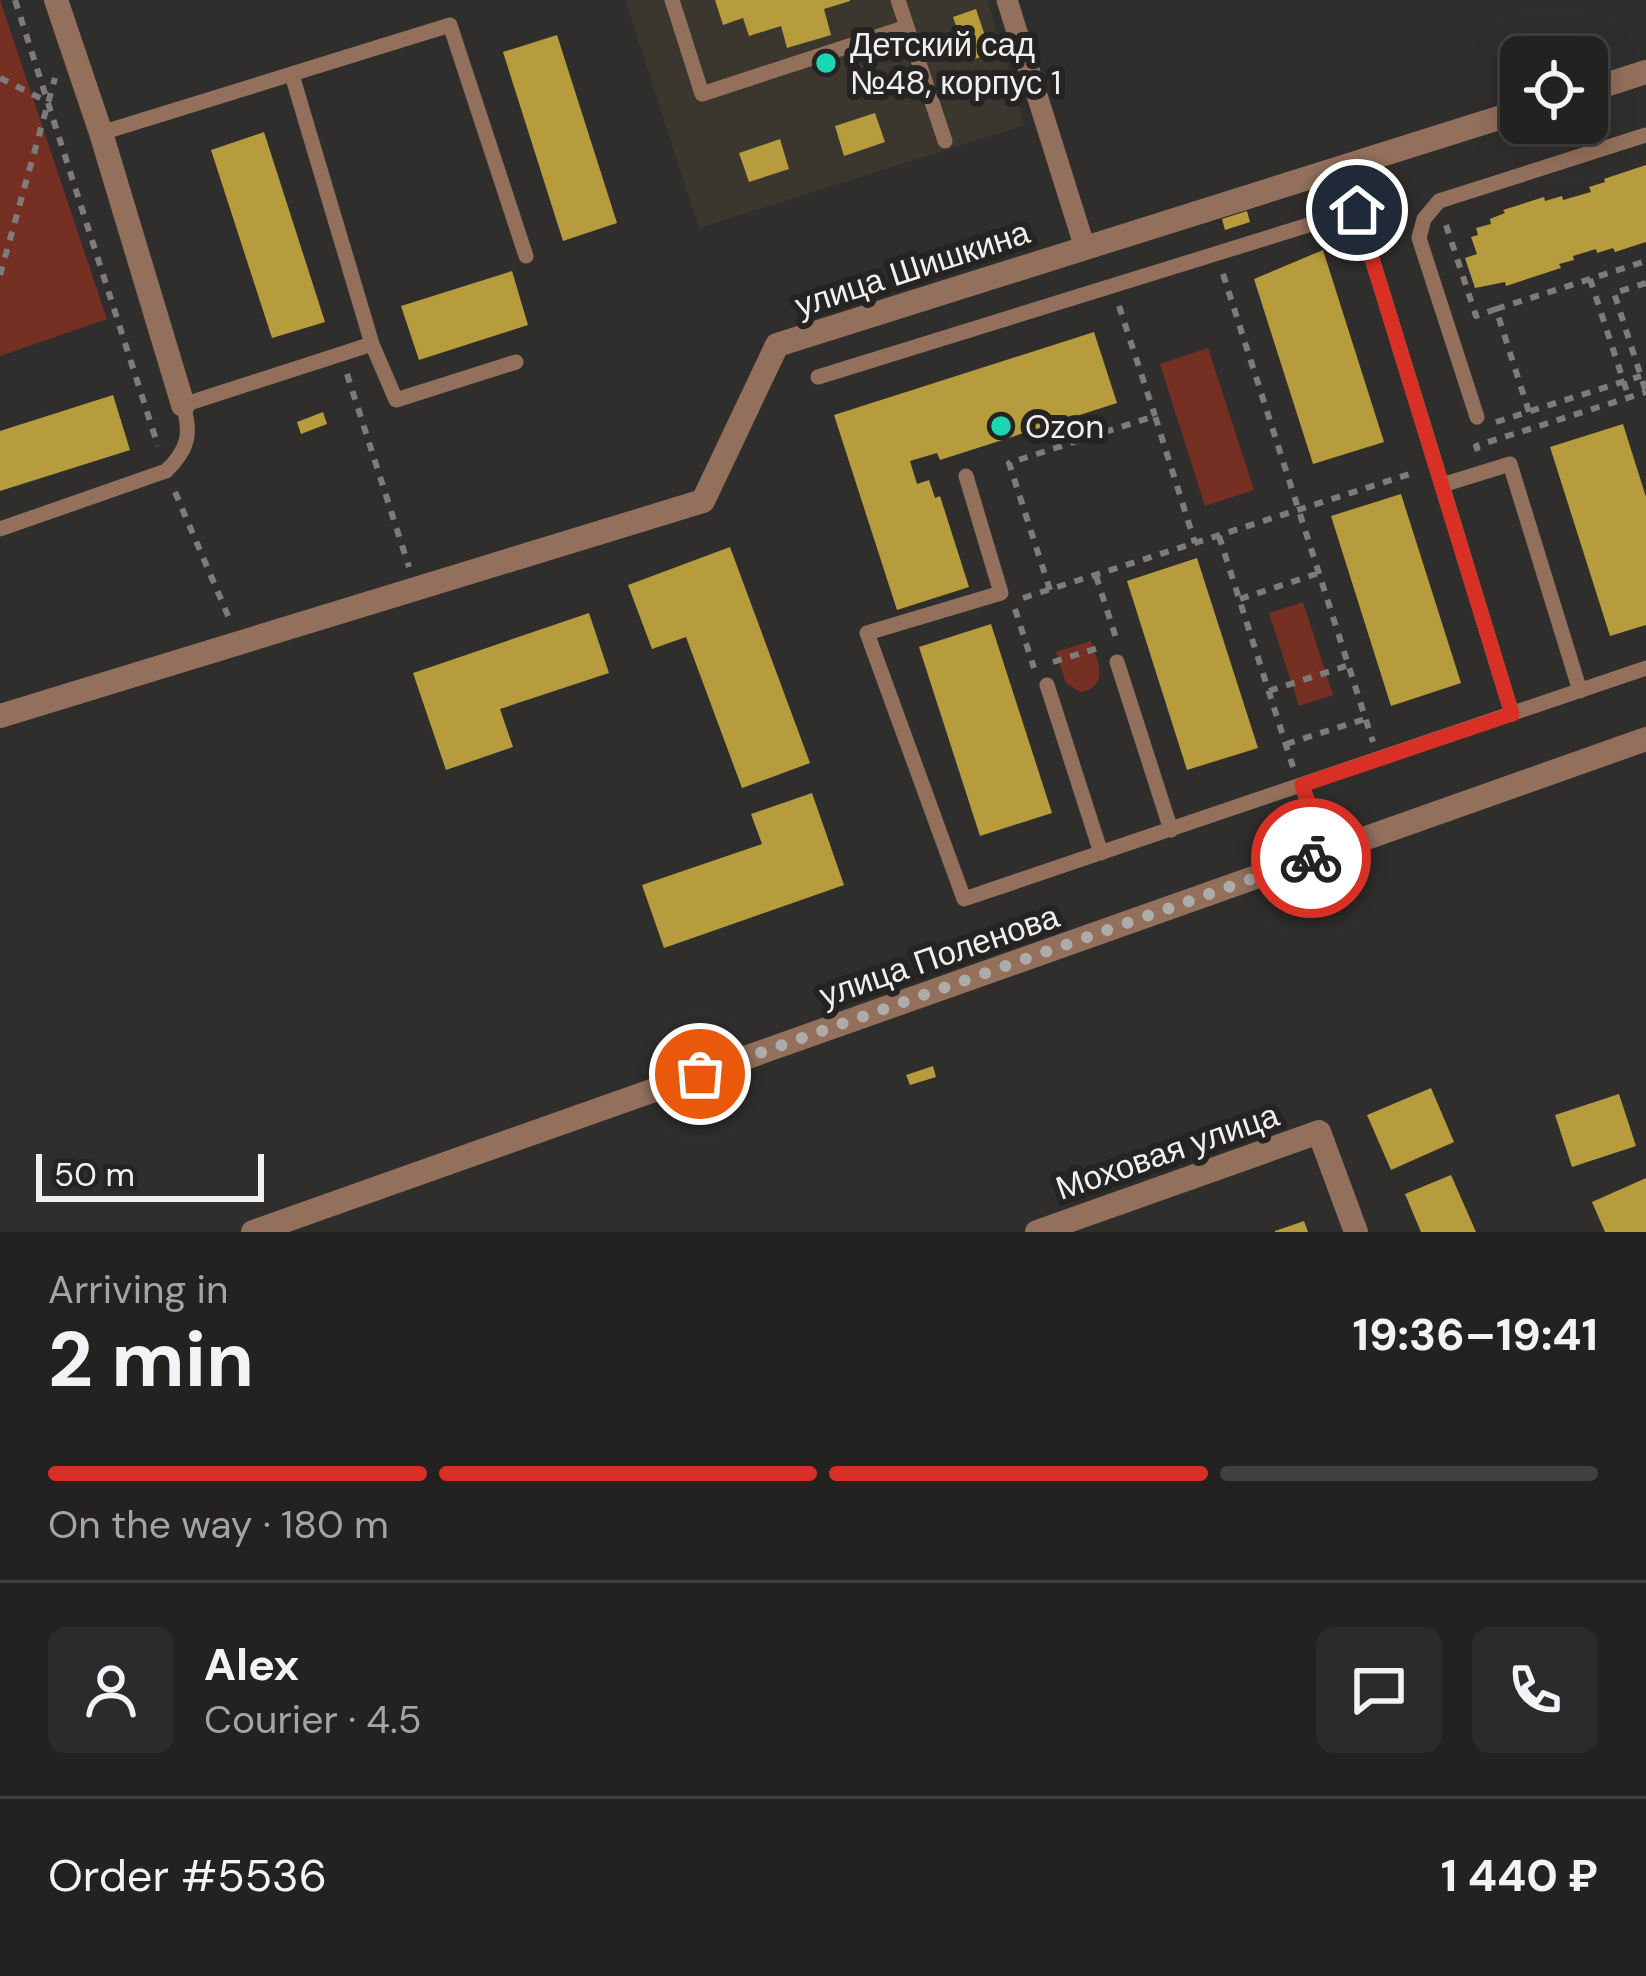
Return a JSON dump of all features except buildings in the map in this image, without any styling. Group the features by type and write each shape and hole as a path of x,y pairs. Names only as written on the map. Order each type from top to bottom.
{"street":[{"path":"56,0 183,405"},
{"path":"1007,0 1085,248"},
{"path":"1608,84 1646,72"},
{"name":"улица Шишкина","path":"0,716 703,501 777,345 1500,118"},
{"name":"улица Поленова","path":"254,1232 1646,739"},
{"name":"Моховая улица","path":"1045,1231 1319,1132 1356,1232"}],"lane":[{"path":"672,0 702,94 907,27"},
{"path":"898,0 945,141"},
{"path":"101,133 451,25 526,256"},
{"path":"292,75 372,344 396,400 516,362"},
{"path":"1477,417 1419,238 1424,218 1439,201 1646,135"},
{"path":"818,377 1357,210 1512,714"},
{"path":"0,529 166,471 179,458 190,434 183,405 372,344"},
{"path":"1442,485 1510,464 1580,691"},
{"path":"966,476 1001,593 867,633 964,899 1646,668"},
{"path":"1117,662 1171,830"},
{"path":"1047,685 1101,853"},
{"path":"1301,785 1325,853"}],"path":[{"path":"15,0 166,471 239,643"},
{"path":"0,274 68,34"},
{"path":"0,78 48,102"},
{"path":"1439,201 1476,316 1646,261"},
{"path":"1216,254 1378,759"},
{"path":"1096,575 1122,640 1029,669 1012,602 1050,590 1096,575 1196,543 1220,536 1478,453 1477,446 1646,392 1611,272"},
{"path":"1590,278 1629,398"},
{"path":"1597,298 1646,283"},
{"path":"1113,286 1196,543"},
{"path":"1496,309 1528,412"},
{"path":"1477,417 1480,427 1641,376"},
{"path":"356,403 416,589"},
{"path":"1050,590 1010,463 1155,416"},
{"path":"1220,536 1301,785"},
{"path":"1240,599 1319,574"},
{"path":"1269,691 1348,665"},
{"path":"1286,744 1366,718"}],"shaded area":[{"path":"0,0 107,319 0,356"},
{"name":"Детский сад №48, корпус 1","path":"625,0 987,0 1025,125 699,228"},
{"path":"1208,348 1254,490 1205,506 1160,364"},
{"path":"1303,602 1333,695 1299,706 1269,613"},
{"path":"1091,641 1099,679 1080,692 1066,683 1056,652"}],"way so far":[{"path":"700,1074 1311,858"}],"place":[{"name":"Детский сад №48, корпус 1","path":"826,63"},
{"name":"Ozon","path":"1001,426"}],"route":[{"path":"1311,858 1325,853 1302,785 1512,714 1357,210"}]}
